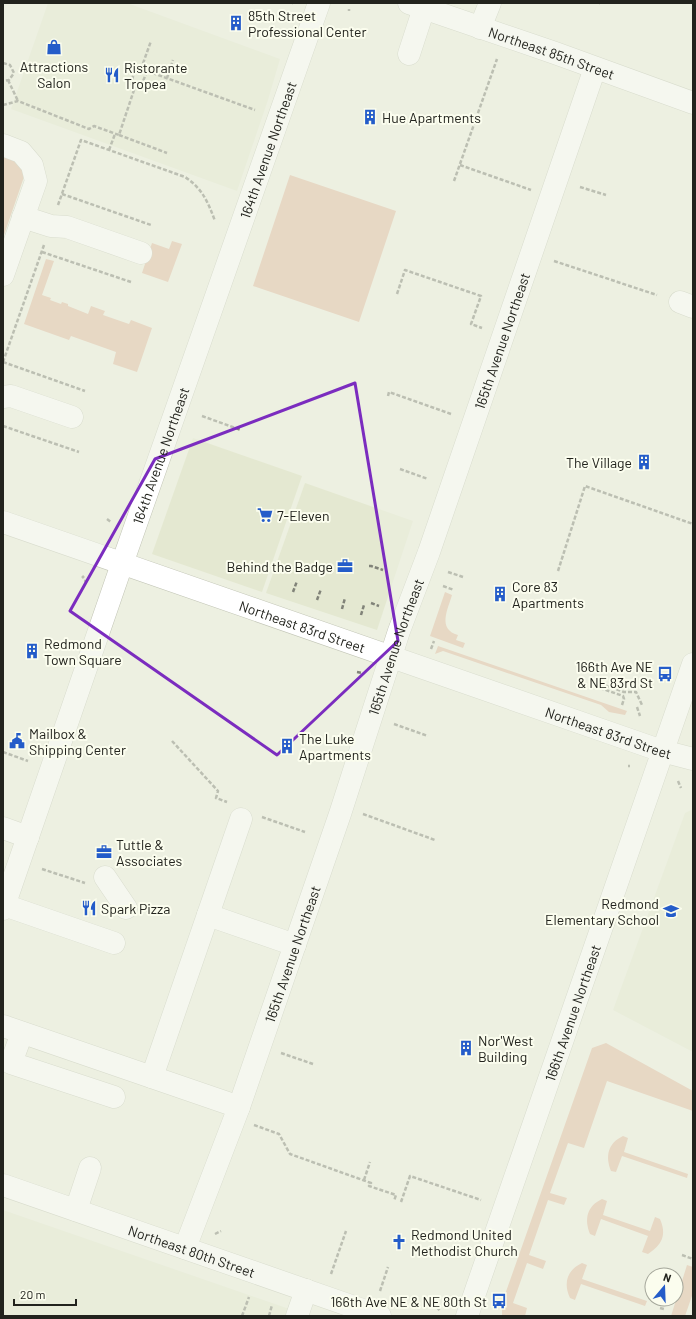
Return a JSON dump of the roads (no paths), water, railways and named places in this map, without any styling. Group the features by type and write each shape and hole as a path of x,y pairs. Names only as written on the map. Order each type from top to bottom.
{"street":[{"name":"164th Avenue Northeast","path":"4,907 122,564 319,3"},
{"path":"480,28 490,3"},
{"path":"409,54 417,6"},
{"name":"Northeast 85th Street","path":"417,6 693,103"},
{"name":"165th Avenue Northeast","path":"185,1248 239,1107 337,821 391,657 429,552 595,68"},
{"path":"3,145 21,152 32,165 36,181 3,275"},
{"path":"23,217 51,226 67,226 141,253"},
{"path":"3,397 11,396 72,417"},
{"name":"Northeast 83rd Street","path":"3,522 662,751 693,760"},
{"name":"166th Avenue Northeast","path":"468,1316 693,664"},
{"path":"152,1077 243,813"},
{"path":"3,828 28,837"},
{"path":"98,881 126,908"},
{"path":"4,907 114,943"},
{"path":"208,915 295,945"},
{"path":"119,1084 75,1044 22,1029 12,1062 119,1084 152,1077 239,1107"},
{"path":"76,1210 90,1168"},
{"name":"Northeast 80th Street","path":"3,1186 380,1316"},
{"path":"297,1316 306,1290"}],"place":[{"name":"85th Street Professional Center","path":"236,23"},
{"name":"Attractions Salon","path":"54,47"},
{"name":"Ristorante Tropea","path":"112,75"},
{"name":"Hue Apartments","path":"370,117"},
{"name":"The Village","path":"644,462"},
{"name":"7-Eleven","path":"265,515"},
{"name":"Behind the Badge","path":"345,566"},
{"name":"Core 83 Apartments","path":"500,594"},
{"name":"Redmond Town Square","path":"32,651"},
{"name":"166th Ave NE & NE 83rd St","path":"665,674"},
{"name":"Mailbox & Shipping Center","path":"17,741"},
{"name":"The Luke Apartments","path":"287,746"},
{"name":"Tuttle & Associates","path":"104,852"},
{"name":"Spark Pizza","path":"89,908"},
{"name":"Redmond Elementary School","path":"671,911"},
{"name":"Nor'West Building","path":"466,1048"},
{"name":"Redmond United Methodist Church","path":"399,1242"},
{"name":"166th Ave NE & NE 80th St","path":"499,1301"}]}
